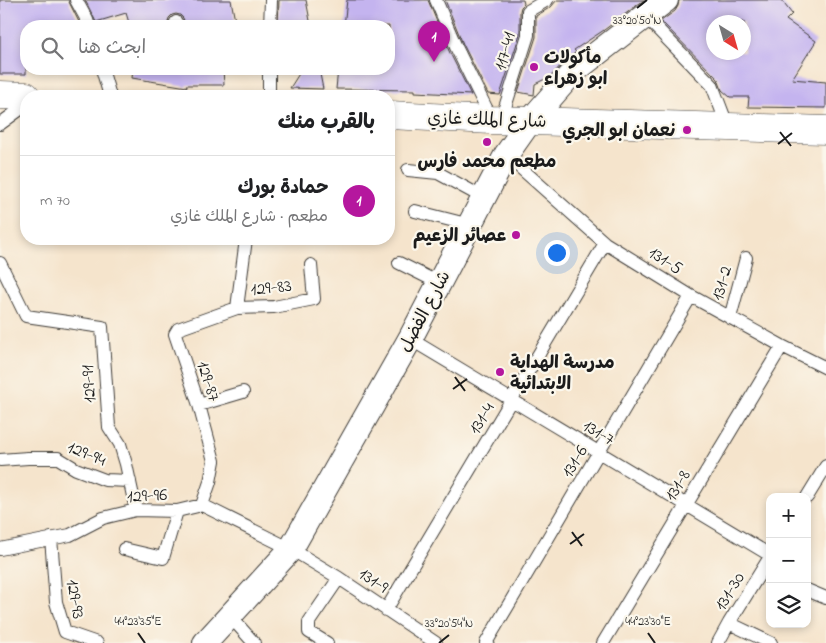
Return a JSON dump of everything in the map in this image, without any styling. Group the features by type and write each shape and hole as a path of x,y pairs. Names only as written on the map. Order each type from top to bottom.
{"street":[{"name":"شارع الفضل","path":"205,643 291,548 410,339 506,155 530,121 573,72 666,0"},
{"path":"0,95 20,96"},
{"name":"شارع الملك غازي","path":"395,115 826,130"}],"lane":[{"path":"76,0 87,20"},
{"path":"270,20 271,0"},
{"path":"436,0 456,47 497,120"},
{"name":"117-41","path":"497,120 528,35 526,5 547,0"},
{"path":"645,16 712,85 728,127"},
{"path":"104,75 108,90"},
{"path":"269,75 269,90"},
{"path":"0,124 20,109"},
{"name":"131-5","path":"506,155 605,243 691,296 826,368"},
{"path":"408,170 438,173 484,198"},
{"path":"415,211 470,225"},
{"name":"131-4","path":"386,610 605,243"},
{"name":"129-83","path":"245,245 237,308 274,307 314,299 311,265"},
{"name":"131-2","path":"730,318 746,258"},
{"name":"129-91","path":"0,263 26,316 102,327 109,427 120,444 136,510"},
{"path":"399,263 440,283"},
{"name":"131-6","path":"486,643 691,296"},
{"name":"129-87","path":"202,505 210,482 214,460 199,405 175,334 178,330 237,308"},
{"name":"131-7","path":"410,339 766,554"},
{"name":"131-8","path":"603,643 782,346"},
{"path":"199,405 243,392"},
{"name":"129-94","path":"0,460 58,458 76,469 105,480 130,481"},
{"path":"810,493 826,467"},
{"path":"202,505 291,548"},
{"name":"129-96","path":"0,549 70,535 103,518 136,510 177,511 202,505"},
{"path":"124,549 163,558 177,511"},
{"name":"129-93","path":"51,538 56,602 65,632 97,643"},
{"name":"131-9","path":"291,548 436,643"},
{"name":"131-30","path":"718,643 729,623 766,571"},
{"path":"327,643 309,632 308,622 339,578"},
{"path":"811,592 826,598"},
{"path":"230,616 254,643"},
{"path":"729,623 771,643"}],"building":[{"path":"0,0 68,0 78,20 20,20 20,74 0,74"},
{"path":"85,0 231,0 235,20 184,20 180,15 176,14 172,15 168,20 128,20 126,13 103,20 95,20"},
{"path":"279,0 306,0 310,20 278,20"},
{"path":"347,0 428,0 449,51 471,95 415,92 415,90 336,89 337,75 395,75 395,20 345,20"},
{"path":"445,0 523,0 524,4 520,11 520,34 500,95 488,94 463,44"},
{"path":"557,0 644,0 574,50 576,52 551,76 535,84 534,95 518,92 536,37 536,16 551,7"},
{"path":"679,0 781,0 792,14 786,20 816,41 792,79 826,82 826,108 748,107 749,97 730,97 722,90 718,79 661,21 675,11"},
{"path":"132,75 223,75 224,85 186,85 187,87 132,78"},
{"path":"298,75 320,75 323,89 290,88"}],"place":[{"name":"حمادة بورك","path":"434,62"},
{"name":"مأكولات ابو زهراء","path":"534,67"},
{"name":"نعمان ابو الجري","path":"687,130"},
{"name":"مطعم محمد فارس","path":"487,142"},
{"name":"عصائر الزعيم","path":"516,235"},
{"name":"مدرسة الهداية الابتدائية","path":"500,372"}]}
